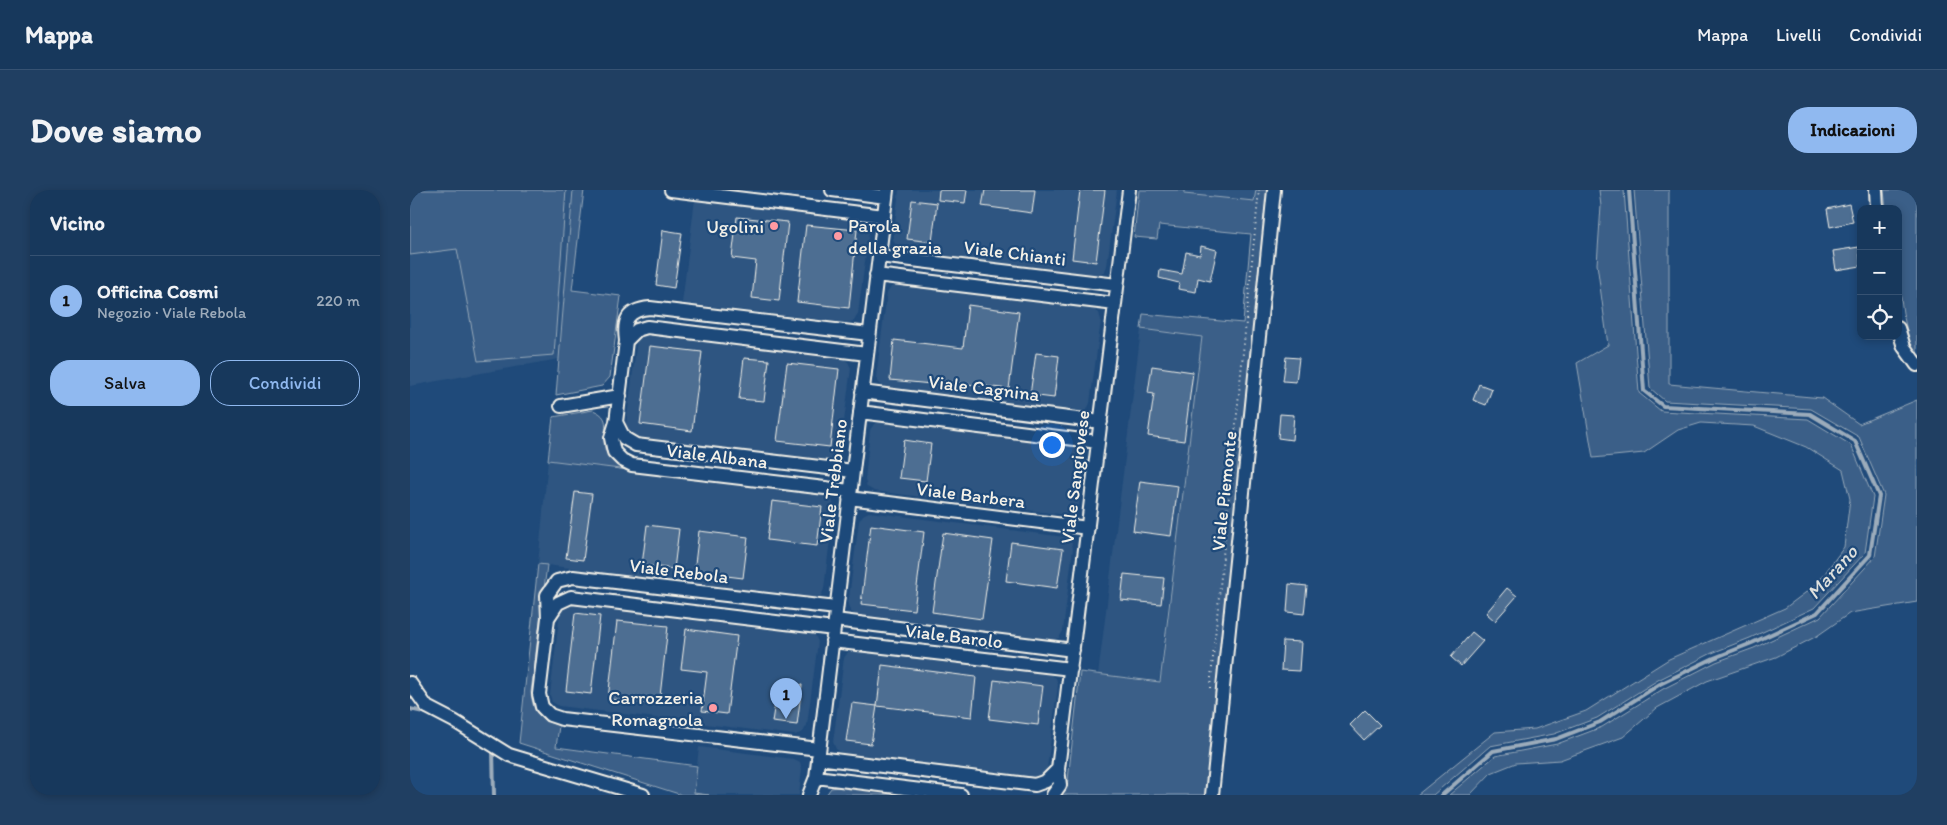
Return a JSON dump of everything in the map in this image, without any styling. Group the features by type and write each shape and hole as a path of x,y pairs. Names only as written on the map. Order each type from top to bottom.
{"street":[{"path":"671,190 884,216"},
{"path":"832,190 886,193"},
{"name":"Viale Sangiovese","path":"1053,795 1060,785 1058,769 1129,190"},
{"name":"Viale Piemonte","path":"1212,795 1274,190"},
{"path":"1876,190 1877,205"},
{"name":"Viale Trebbiano","path":"809,795 816,777 886,193"},
{"name":"Viale Chianti","path":"879,256 1117,284"},
{"name":"Viale Chianti","path":"876,275 1115,304"},
{"name":"Viale Albana","path":"850,495 632,465 622,460 614,452 611,438 616,422 620,396 626,341 624,327 630,315 637,309 650,308 869,334"},
{"path":"626,341 637,330 647,327 867,354"},
{"path":"1902,340 1904,347 1915,361"},
{"name":"Viale Cagnina","path":"862,392 1101,422"},
{"path":"561,406 620,396"},
{"name":"Viale Cagnina","path":"860,412 1098,442"},
{"name":"Viale Albana","path":"616,422 624,438 636,445 853,471"},
{"name":"Viale Barbera","path":"850,495 1088,528"},
{"name":"Viale Rebola","path":"818,754 562,719 550,715 542,707 540,694 548,618 547,595 557,581 573,577 834,624"},
{"name":"Viale Rebola","path":"548,618 558,603 571,597 834,624"},
{"name":"Viale Barolo","path":"834,624 1073,650"},
{"name":"Viale Barolo","path":"834,624 1070,669"},
{"path":"410,683 427,707"},
{"path":"410,703 427,707 454,721 509,756 643,795"},
{"path":"818,754 1036,785 1046,781 1058,769"},
{"path":"816,777 961,795"},
{"name":"Viale Trebbiano","path":"816,777 820,795"}],"path":[{"path":"1209,696 1259,190"}],"shaded area":[{"path":"410,190 573,190 559,359 410,386"},
{"path":"410,190 566,190 554,355 478,361 457,249 410,255"},
{"path":"573,190 584,190 572,290 621,296 610,377 602,386 556,395"},
{"path":"899,190 1117,190 1107,266 1104,273 1096,275 902,251 896,247 893,239"},
{"path":"1139,190 1184,190 1184,194 1254,201 1256,190 1267,190 1206,795 1061,795 1065,790 1068,780 1080,672 1160,682 1202,337 1141,329 1143,314 1243,323 1251,234 1159,225 1157,239 1134,237"},
{"path":"1184,190 1256,190 1255,201 1183,194"},
{"path":"1599,190 1624,190 1639,393 1661,411 1808,419 1851,445 1873,497 1865,553 1814,608 1750,638 1712,653 1658,680 1597,718 1554,734 1490,746 1433,795 1417,795 1495,732 1535,729 1586,711 1669,659 1785,608 1817,584 1844,547 1850,499 1843,470 1806,447 1754,426 1701,423 1678,430 1644,453 1593,458 1577,363 1608,345 1597,264 1601,206"},
{"path":"1634,190 1669,190 1669,384 1822,398 1859,424 1917,400 1917,602 1850,613 1817,636 1776,657 1707,681 1657,708 1623,737 1560,760 1516,763 1491,773 1470,795 1449,795 1495,756 1557,744 1602,727 1663,689 1716,662 1754,648 1820,617 1875,557 1884,495 1859,437 1811,409 1665,401 1650,388"},
{"path":"1884,190 1917,190 1917,353 1912,353 1902,306 1902,205 1886,205"},
{"path":"695,199 861,220 866,224 869,231 858,314 854,321 846,323 682,303"},
{"path":"896,284 1093,309 1099,313 1101,320 1090,403 1087,410 1078,412 885,388 879,384 876,377 887,293"},
{"path":"1141,329 1202,337 1159,682 1098,675"},
{"path":"646,333 843,358 851,368 840,452 836,459 828,461 635,437 628,433 626,425 637,341"},
{"path":"593,410 604,418 606,428 604,445 606,452 619,465 628,470 548,460 553,417"},
{"path":"879,422 1076,446 1082,450 1084,457 1079,506 1075,513 1067,515 874,491 867,487 865,480 870,430 874,424"},
{"path":"548,460 827,495 832,499 834,506 824,589 821,596 812,598 538,564"},
{"path":"869,512 1065,537 1071,541 1073,548 1063,631 1059,638 1051,640 858,616 851,612 848,605 859,521 863,515"},
{"path":"538,564 547,565 531,692 533,705 538,714 546,721 559,726 556,747 697,766 694,793 709,795 682,795 519,743"},
{"path":"570,603 810,632 815,635 818,642 807,725 803,732 795,735 559,706 552,702 550,695 560,611 565,605"},
{"path":"853,649 1050,674 1056,678 1058,685 1047,768 1044,775 1035,777 842,753 836,749 833,742 844,658"},
{"path":"699,747 794,759 800,762 802,769 799,795 709,795 694,793"},
{"path":"839,787 900,795 826,795 831,788"}],"building":[{"path":"939,190 967,190 965,203 938,200"},
{"path":"985,190 1035,190 1032,213 982,206"},
{"path":"1080,190 1105,190 1096,262 1072,259"},
{"path":"912,200 937,203 932,242 907,239"},
{"path":"1849,204 1853,222 1830,227 1827,209"},
{"path":"737,217 788,222 779,301 752,298 756,261 732,258"},
{"path":"806,225 857,230 849,308 797,302"},
{"path":"663,230 682,233 674,288 656,285"},
{"path":"1201,246 1217,250 1210,281 1198,278 1196,292 1178,289 1179,283 1159,278 1160,270 1182,274 1186,252 1200,255"},
{"path":"1857,247 1857,267 1836,270 1833,251"},
{"path":"968,305 1019,312 1009,389 942,381 942,385 890,380 894,340 963,348"},
{"path":"650,346 702,352 692,431 640,424"},
{"path":"1036,353 1059,356 1054,398 1030,395"},
{"path":"1286,357 1299,358 1296,382 1283,381"},
{"path":"744,358 769,360 764,401 739,399"},
{"path":"787,363 839,369 830,447 777,441"},
{"path":"1152,366 1193,372 1184,441 1148,436 1154,394 1148,393"},
{"path":"1479,384 1492,389 1486,405 1473,400"},
{"path":"1280,414 1294,415 1292,440 1278,438"},
{"path":"904,440 931,444 926,481 899,478"},
{"path":"1140,481 1178,486 1171,536 1133,531"},
{"path":"575,492 592,494 583,560 566,558"},
{"path":"772,501 822,507 817,546 767,540"},
{"path":"647,525 679,529 674,569 642,565"},
{"path":"871,525 924,532 914,610 861,604"},
{"path":"699,531 748,537 743,578 694,572"},
{"path":"943,533 993,540 982,619 932,612"},
{"path":"1011,542 1063,549 1057,588 1006,581"},
{"path":"1124,574 1164,578 1161,604 1121,600"},
{"path":"1289,584 1307,586 1304,614 1287,612"},
{"path":"1507,588 1517,596 1495,621 1486,613"},
{"path":"575,613 600,616 591,694 566,691"},
{"path":"617,621 668,626 659,705 608,699"},
{"path":"686,629 737,636 727,714 702,711 707,672 681,669"},
{"path":"1472,632 1483,641 1461,666 1451,657"},
{"path":"1283,641 1301,642 1299,671 1281,670"},
{"path":"882,665 976,677 972,717 877,706"},
{"path":"994,680 1043,686 1038,725 989,719"},
{"path":"778,682 802,685 797,725 772,722"},
{"path":"852,703 877,706 871,744 846,741"},
{"path":"1365,710 1380,725 1364,740 1350,725"}],"waterway":[{"name":"Marano","path":"1442,795 1493,751 1556,739 1600,722 1660,684 1817,613 1870,555 1879,496 1855,441 1810,414 1663,406 1644,391 1629,190"},
{"path":"410,709 428,713"},
{"path":"493,750 494,795"}],"place":[{"name":"Ugolini","path":"774,226"},
{"name":"Parola della grazia","path":"838,236"},
{"name":"Carrozzeria Romagnola","path":"713,708"},
{"name":"Officina Cosmi","path":"786,719"}]}
